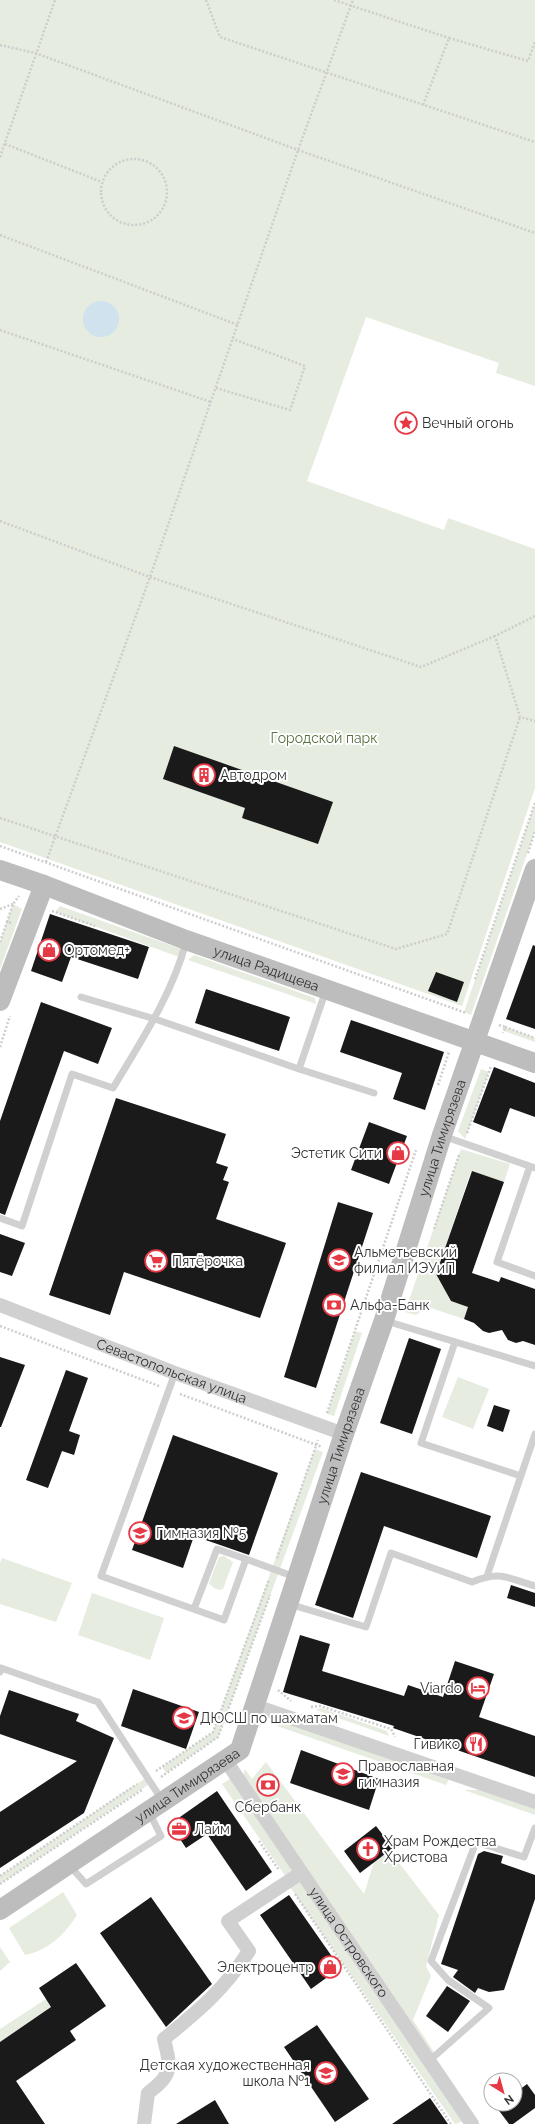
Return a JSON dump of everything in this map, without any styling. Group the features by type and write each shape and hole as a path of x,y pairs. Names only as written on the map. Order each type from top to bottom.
{"street":[{"name":"улица Тимирязева","path":"0,1910 226,1761 240,1750 256,1706 297,1578 337,1431 384,1320 442,1136 535,869"},
{"name":"улица Радищева","path":"0,870 43,876 186,940 535,1063"},
{"path":"0,1001 43,876"},
{"name":"Севастопольская улица","path":"0,1305 175,1373 337,1431"},
{"path":"256,1706 535,1802"},
{"name":"улица Островского","path":"226,1761 429,2061 469,2123"},
{"path":"144,2124 148,2093 164,2080 170,2063 164,2039 210,2001 234,1975 249,1951 228,1921 301,1873"}],"lane":[{"path":"0,1218 22,1226 72,1074 113,1088 155,1019 182,958 186,940"},
{"path":"299,1069 326,989"},
{"path":"81,997 155,1019 299,1069 374,1093"},
{"path":"442,1136 532,1167 497,1262 535,1276"},
{"path":"384,1320 535,1366"},
{"path":"455,1342 421,1443 521,1476"},
{"path":"175,1373 101,1576 224,1620 246,1559"},
{"path":"487,1576 535,1434"},
{"path":"194,1609 217,1549 297,1578"},
{"path":"288,1604 366,1627 392,1554 472,1582 497,1574 535,1586"},
{"path":"0,1672 2,1668 98,1702 149,1780 156,1806 161,1836 86,1884 69,1864"},
{"path":"429,2061 489,2008 448,1980 431,1961 476,1842 524,1857 535,1828"}],"path":[{"path":"0,157 35,53 55,0"},
{"path":"206,0 220,37 327,71 535,142"},
{"path":"334,0 449,38 528,61 535,42"},
{"path":"43,876 46,862 150,578 298,150 353,0"},
{"path":"423,105 449,38"},
{"path":"0,45 35,53 298,150 535,233"},
{"path":"5,144 102,182"},
{"path":"133,158 147,161 157,168 165,179 167,190 165,205 157,216 146,223 136,226 120,223 110,216 102,205 100,193 102,182 110,168 121,161 133,158"},
{"path":"0,235 238,325"},
{"path":"0,330 211,402"},
{"path":"216,388 290,410 305,366 233,339"},
{"path":"0,520 150,578 421,667 495,636 535,616"},
{"path":"0,818 396,949 447,934 520,718 495,636"},
{"path":"520,718 535,721"},
{"path":"474,982 535,803"},
{"path":"0,846 464,1012 466,1005"},
{"path":"0,909 13,904"},
{"path":"0,942 7,922"},
{"path":"506,1027 535,1038"},
{"path":"321,1455 337,1431"},
{"path":"0,1876 218,1737 278,1571"},
{"path":"276,1689 290,1700 297,1703"},
{"path":"304,1705 311,1707 320,1706 391,1729 394,1737 402,1739"},
{"path":"0,1884 149,1780"},
{"path":"256,1837 451,2124"}],"green space":[{"name":"Городской парк","path":"0,0 535,0 535,386 496,373 499,363 366,317 307,481 444,530 448,518 535,549 535,788 462,1006 0,842"},
{"path":"535,803 535,831 471,1015 464,1012"},
{"path":"13,904 22,909 0,969 0,942"},
{"path":"60,906 184,950 182,958 55,912"},
{"path":"194,955 315,998 316,1004 188,960"},
{"path":"505,1027 535,1038 535,1042 504,1031"},
{"path":"481,1069 489,1072 465,1139 458,1131"},
{"path":"461,1149 510,1164 504,1182 471,1171 436,1274 451,1301 468,1307 464,1319 428,1307 416,1315 405,1312"},
{"path":"355,1331 362,1333 334,1416 327,1414"},
{"path":"458,1377 489,1389 473,1429 442,1417"},
{"path":"315,1449 323,1452 218,1737 166,1773 162,1767 213,1732"},
{"path":"224,1556 233,1562 223,1589 221,1590 214,1588 209,1583 219,1557"},
{"path":"2,1558 72,1583 56,1622 0,1604 0,1563"},
{"path":"92,1593 164,1618 150,1660 78,1635"},
{"path":"321,1708 387,1731 389,1736 316,1710"},
{"path":"284,1721 450,1777 446,1785 277,1726"},
{"path":"266,1762 364,1894 374,1862 390,1851 439,1915 426,1966 431,1976 413,2020 436,2055 429,2061 242,1779 245,1769 252,1779"},
{"path":"147,1777 151,1783 0,1884 0,1876"},
{"path":"230,1779 293,1872 286,1877 222,1784"},
{"path":"464,1790 480,1790 535,1809 535,1815"},
{"path":"299,1881 464,2121 455,2124 290,1887"},
{"path":"63,1892 77,1915 67,1929 55,1941 34,1953 25,1955 9,1928"},
{"path":"0,1947 10,1962 0,1971"},
{"path":"46,1999 51,2007 0,2042 0,2029"}],"water":[{"path":"105,301 114,306 118,312 118,326 114,332 105,337 97,337 88,332 84,326 83,315 88,306 94,302"}],"building":[{"path":"174,746 333,802 318,844 242,818 245,808 163,779"},
{"path":"50,914 149,947 138,979 71,957 62,982 31,971"},
{"path":"533,945 535,946 535,1029 506,1019"},
{"path":"436,972 464,982 457,1002 428,991"},
{"path":"206,989 290,1017 279,1051 195,1023"},
{"path":"41,1002 112,1028 98,1064 64,1051 5,1215 0,1213 0,1121"},
{"path":"351,1020 444,1052 425,1110 393,1099 402,1073 340,1052"},
{"path":"494,1067 535,1083 535,1117 510,1108 501,1133 473,1122"},
{"path":"116,1098 226,1134 216,1163 228,1167 223,1180 229,1182 216,1219 286,1243 260,1318 124,1272 110,1315 49,1295"},
{"path":"369,1122 407,1136 389,1184 351,1170"},
{"path":"472,1171 504,1182 472,1273 499,1282 501,1277 535,1289 535,1345 523,1341 516,1343 508,1340 502,1330 489,1333 483,1331 474,1323 464,1319 468,1307 451,1301 436,1274"},
{"name":"Альметьевский филиал ИЭУиП","path":"338,1202 373,1213 316,1388 284,1377"},
{"path":"0,1234 25,1243 12,1276 0,1272"},
{"path":"409,1338 441,1349 412,1434 380,1423"},
{"path":"0,1357 25,1365 1,1427 0,1427"},
{"path":"66,1370 88,1378 69,1431 80,1435 74,1455 62,1451 48,1488 26,1480"},
{"path":"494,1405 510,1410 503,1432 487,1426"},
{"path":"173,1435 278,1473 249,1555 194,1536 183,1568 132,1550"},
{"path":"361,1472 491,1516 477,1558 384,1526 353,1618 315,1605"},
{"path":"511,1585 535,1593 535,1607 507,1598"},
{"path":"300,1635 330,1644 322,1671 404,1696 408,1685 443,1697 455,1661 494,1674 479,1717 535,1736 535,1777 393,1728 394,1726 283,1692"},
{"path":"133,1689 199,1712 186,1749 121,1726"},
{"path":"9,1690 79,1714 76,1721 114,1738 84,1813 0,1868 0,1812 77,1761 0,1734 0,1716"},
{"path":"301,1750 379,1779 369,1810 290,1783"},
{"path":"217,1791 272,1872 246,1891 207,1834 186,1848 170,1824"},
{"name":"Храм Рождества Христова","path":"376,1826 393,1848 360,1873 344,1851"},
{"path":"484,1851 503,1856 501,1863 535,1875 535,1899 504,1990 489,1992 478,1988 475,1993 453,1977 458,1970 441,1964 478,1854"},
{"path":"289,1895 340,1968 311,1989 260,1915"},
{"path":"151,1897 212,1984 166,2027 100,1933"},
{"path":"76,1963 106,2006 70,2031 76,2040 16,2081 45,2124 0,2124 0,2042 51,2007 39,1988"},
{"path":"447,1986 470,2001 448,2032 426,2016"},
{"name":"Детская художественная школа №1","path":"317,2025 369,2099 335,2122 284,2047"},
{"path":"527,2084 535,2095 535,2108 513,2124 509,2124 500,2112 523,2112 523,2087"},
{"path":"430,2098 448,2124 392,2124"},
{"path":"215,2100 229,2124 176,2124"}],"place":[{"name":"Вечный огонь","path":"406,423"},
{"name":"Автодром","path":"204,775"},
{"name":"Ортомед+","path":"49,950"},
{"name":"Эстетик Сити","path":"398,1153"},
{"name":"Альметьевский филиал ИЭУиП","path":"339,1260"},
{"name":"Пятёрочка","path":"156,1261"},
{"name":"Альфа-Банк","path":"334,1305"},
{"name":"Гимназия №5","path":"140,1533"},
{"name":"Viardo","path":"478,1688"},
{"name":"ДЮСШ по шахматам","path":"184,1718"},
{"name":"Гивико","path":"476,1744"},
{"name":"Православная гимназия","path":"343,1774"},
{"name":"Сбербанк","path":"268,1785"},
{"name":"Лайм","path":"179,1829"},
{"name":"Храм Рождества Христова","path":"368,1849"},
{"name":"Электроцентр","path":"330,1967"},
{"name":"Детская художественная школа №1","path":"326,2073"}]}
